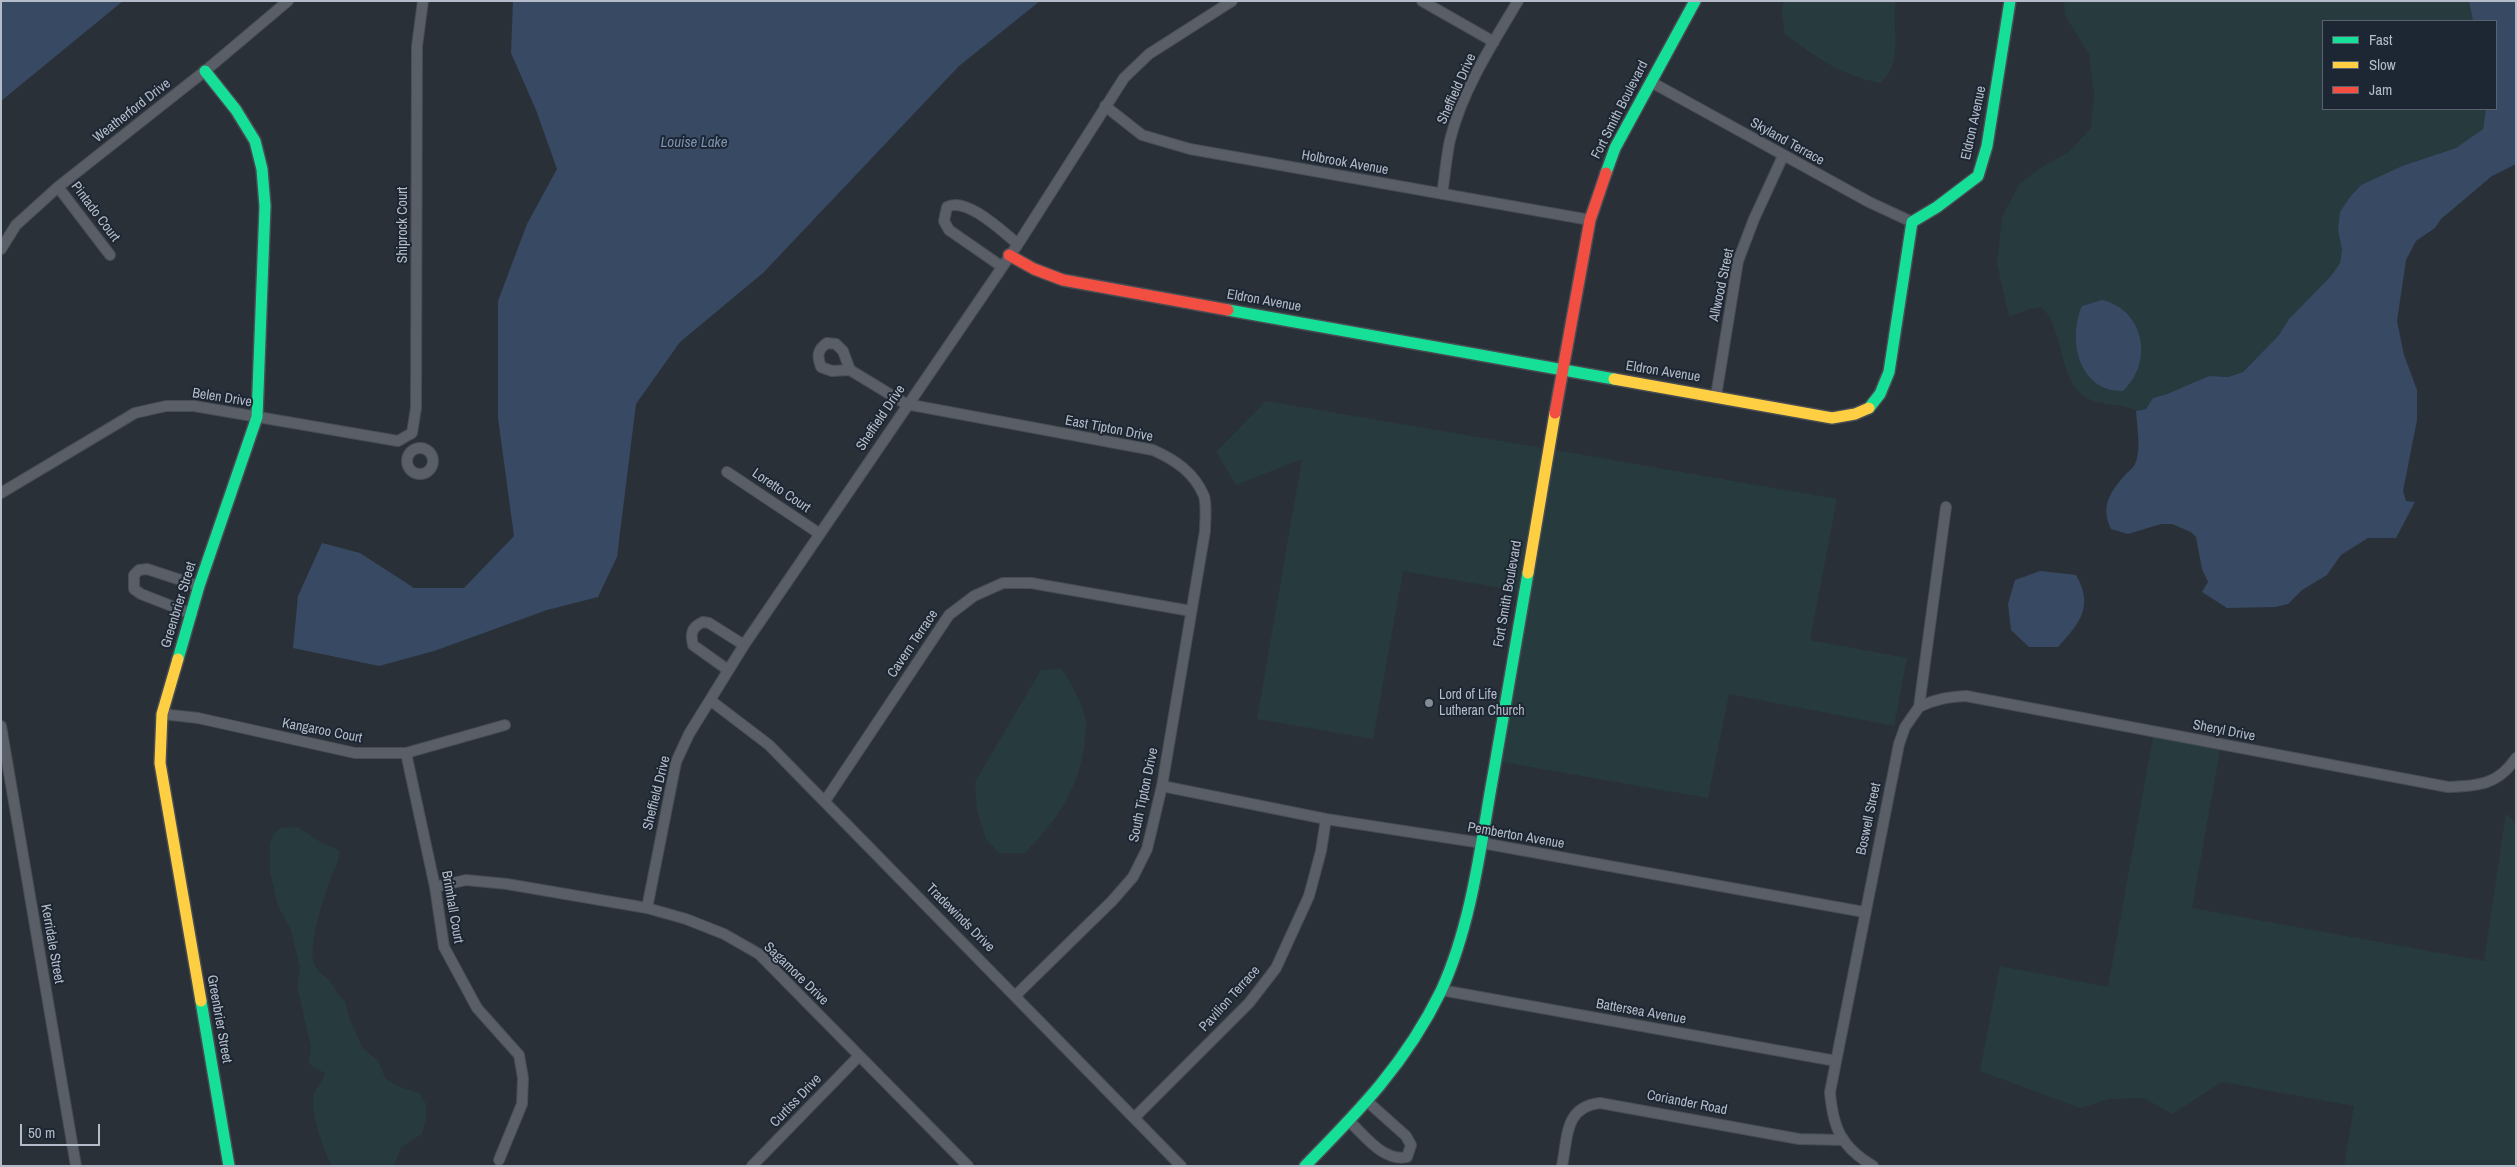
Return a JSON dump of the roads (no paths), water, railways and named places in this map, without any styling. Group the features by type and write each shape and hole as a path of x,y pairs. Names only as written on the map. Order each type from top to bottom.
{"street":[{"name":"Weatherford Drive","path":"1,249 16,225 58,187 205,71 288,1"},
{"name":"Shiprock Court","path":"402,440 412,433 416,408 418,46 423,1"},
{"name":"Sheffield Drive","path":"647,908 676,762 710,700 744,645 906,404 1008,255 1018,244 1124,78 1149,54 1232,1"},
{"path":"1422,1 1494,42"},
{"name":"Sheffield Drive","path":"1442,194 1450,140 1462,105 1494,42 1518,1"},
{"name":"Fort Smith Boulevard","path":"1305,1166 1368,1102 1405,1054 1441,990 1464,925 1482,843 1562,370 1590,220 1615,148 1695,1"},
{"name":"Eldron Avenue","path":"1008,255 1034,269 1063,280 1832,418 1854,416 1870,410 1881,395 1889,372 1912,222 1937,207 1978,176 1991,128 2010,1"},
{"name":"Greenbrier Street","path":"205,71 236,110 255,141 262,169 265,206 257,418 199,586 162,714 160,763 230,1166"},
{"name":"Skyland Terrace","path":"1651,82 1783,156 1869,202 1912,222"},
{"name":"Holbrook Avenue","path":"1105,106 1142,135 1190,149 1590,220"},
{"name":"Allwood Street","path":"1716,396 1738,261 1754,219 1783,156"},
{"name":"Pintado Court","path":"58,187 110,255"},
{"path":"1002,266 949,230 944,221 948,207 958,204 970,208 1018,244"},
{"path":"850,370 906,404"},
{"name":"East Tipton Drive","path":"906,404 1153,450 1175,460 1190,473 1204,497 1206,531 1191,611"},
{"name":"Belen Drive","path":"1,493 135,413 166,406 194,406 257,418 402,440"},
{"path":"402,440 413,450"},
{"name":"Loretto Court","path":"727,472 820,534"},
{"name":"Boswell Street","path":"1842,1140 1832,1116 1830,1092 1864,912 1899,744 1905,727 1919,707 1946,507"},
{"path":"192,614 141,594 134,589 134,575 139,570 147,569 199,586"},
{"name":"Cavern Terrace","path":"825,801 949,615 974,596 1003,583 1031,583 1191,611"},
{"name":"South Tipton Drive","path":"1016,995 1112,902 1133,876 1147,849 1162,786 1191,611"},
{"path":"728,670 692,645 690,635 693,628 703,622 709,623 744,645"},
{"name":"Sheryl Drive","path":"1919,707 1940,698 1966,696 2448,787 2473,786 2489,782 2502,776 2516,758"},
{"name":"Tradewinds Drive","path":"710,700 769,745 1182,1166"},
{"name":"Kangaroo Court","path":"162,714 198,718 355,753 406,754 505,724"},
{"name":"Kerridale Street","path":"1,726 76,1166"},
{"name":"Brimhall Court","path":"406,754 435,887 444,947 477,1008 519,1055 523,1078 522,1104 499,1160"},
{"name":"Pemberton Avenue","path":"1162,786 1326,818 1482,843 1864,912"},
{"name":"Pavilion Terrace","path":"1135,1117 1249,1003 1276,968 1309,896 1321,852 1326,818"},
{"name":"Sagamore Drive","path":"435,887 466,880 647,908 686,919 724,934 758,954 968,1166"},
{"name":"Battersea Avenue","path":"1441,990 1836,1061"},
{"name":"Curtiss Drive","path":"753,1165 859,1056"},
{"path":"1350,1122 1385,1155 1398,1159 1407,1157 1411,1145 1406,1136 1368,1102"},
{"name":"Coriander Road","path":"1554,1166 1563,1161 1574,1114 1589,1104 1600,1103 1799,1139 1842,1140"},
{"path":"1842,1140 1856,1156 1873,1166"}],"water":[{"path":"1,1 123,1 1,101"},
{"name":"Louise Lake","path":"513,1 1040,1 959,66 763,273 680,342 636,404 617,557 598,597 547,610 434,651 379,666 293,648 298,596 322,543 360,553 414,588 464,588 514,536 498,418 498,301 527,224 557,169 536,110 511,53"},
{"path":"2469,1 2516,1 2516,164 2492,176 2441,219 2435,228 2416,241 2406,260 2397,321 2404,355 2417,390 2417,420 2403,491 2406,501 2415,502 2396,538 2368,538 2341,555 2327,575 2302,590 2288,604 2275,607 2227,608 2202,592 2208,582 2202,569 2196,537 2191,532 2172,524 2161,524 2128,534 2111,529 2106,513 2108,500 2115,487 2136,462 2138,437 2136,411 2146,409 2153,398 2209,376 2228,377 2243,372 2279,335 2289,319 2331,276 2340,263 2342,250 2338,230 2340,212 2361,185 2402,166 2456,148 2483,129 2486,110 2497,110 2497,20 2473,20"},
{"path":"2102,300 2117,306 2128,314 2136,326 2140,339 2141,353 2139,366 2133,379 2123,391 2108,389 2096,383 2087,374 2080,362 2076,334 2082,306"},
{"path":"2040,571 2076,575 2084,596 2082,614 2078,622 2058,647 2029,647 2011,630 2008,604 2015,580"}],"place":[{"name":"Lord of Life Lutheran Church","path":"1429,703"}]}
